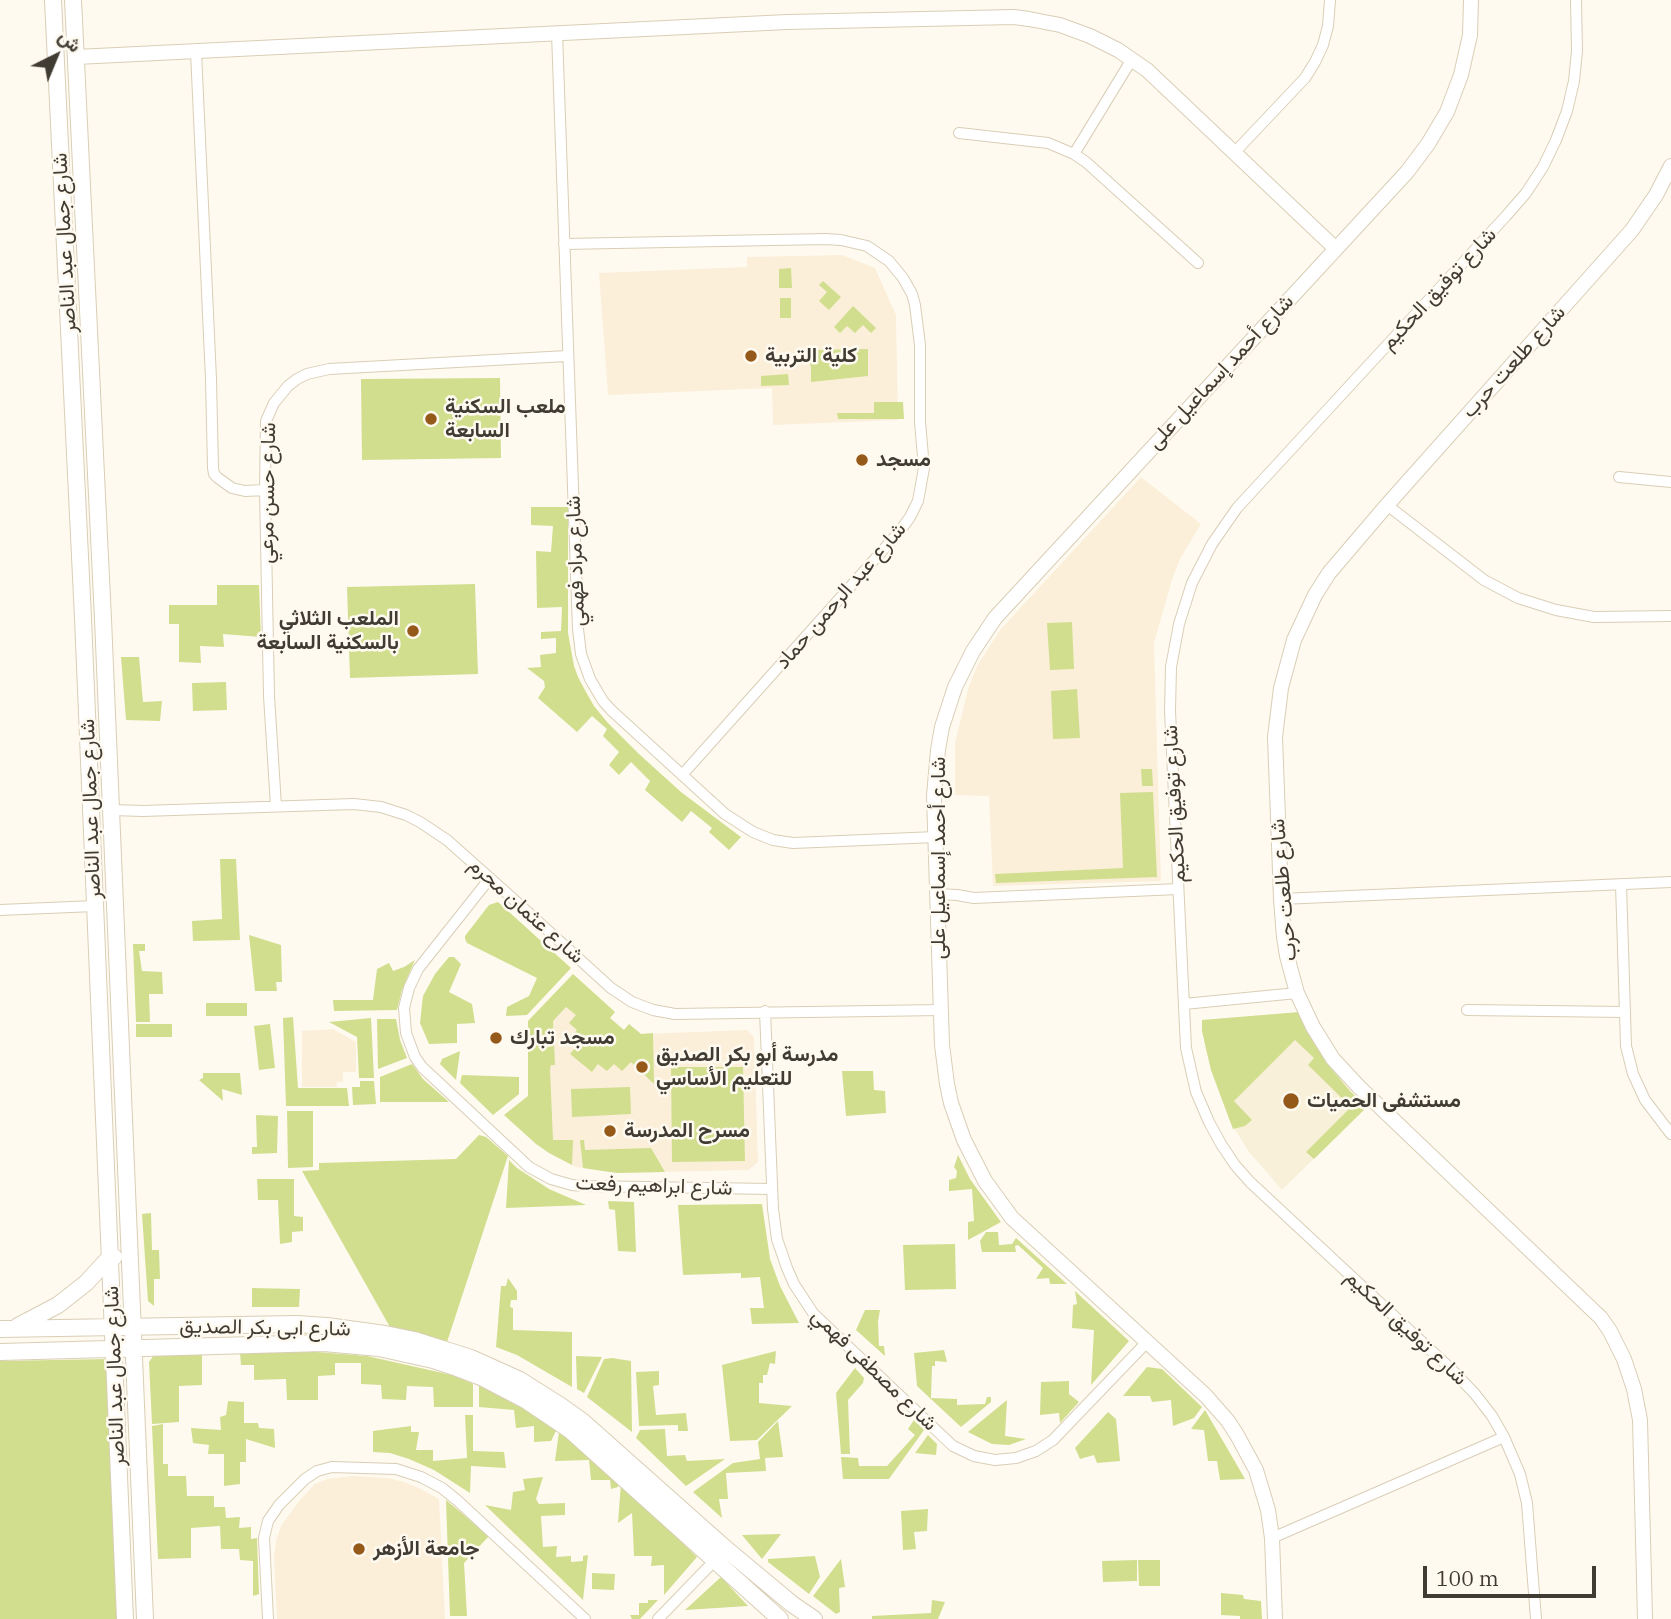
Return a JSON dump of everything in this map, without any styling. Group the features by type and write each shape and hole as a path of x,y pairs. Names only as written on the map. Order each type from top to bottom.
{"main road":[{"name":"شارع جمال عبد الناصر","path":"53,0 96,906 125,1619"},
{"name":"شارع جمال عبد الناصر","path":"73,0 103,619 145,1619"},
{"path":"83,618 103,619"},
{"path":"6,1329 58,1305 86,1283 110,1257 131,1257"},
{"name":"شارع ابى بكر الصديق","path":"6,1329 297,1324 356,1329 443,1348 520,1380 582,1421 720,1555 780,1619"},
{"path":"187,1326 189,1346"},
{"name":"شارع ابى بكر الصديق","path":"0,1352 297,1343 352,1344 433,1360 481,1377 527,1401 570,1430 720,1555 814,1619"}],"street":[{"path":"1235,152 1305,78 1323,45 1330,0"},
{"name":"شارع أحمد إسماعيل على","path":"1275,1619 1272,1538 1261,1485 1247,1452 1228,1421 1206,1395 1012,1218 985,1181 964,1140 951,1103 944,1065 935,773 942,727 955,687 972,651 995,618 1407,172 1428,144 1455,94 1470,35 1471,0"},
{"name":"شارع توفيق الحكيم","path":"1536,1619 1527,1503 1520,1474 1492,1416 1460,1378 1250,1182 1235,1165 1209,1122 1196,1092 1186,1048 1170,710 1171,667 1179,624 1192,583 1212,544 1237,508 1506,216 1543,167 1567,111 1574,81 1577,51 1576,0"},
{"path":"76,57 819,21 1014,17 1045,21 1105,43 1132,59 1161,83 1336,249"},
{"name":"شارع مراد فهمي","path":"557,33 578,629 581,654 590,679 611,710 734,821 753,832 793,843 936,837"},
{"path":"196,52 213,468 214,474 232,488 245,491 265,490"},
{"path":"1074,154 1132,59"},
{"path":"959,133 1048,143 1074,154 1198,262"},
{"name":"شارع طلعت حرب","path":"1645,1619 1640,1420 1630,1374 1614,1338 1601,1318 1346,1074 1322,1044 1297,993 1287,956 1281,899 1275,737 1286,663 1304,617 1329,573 1632,230 1656,195 1671,166"},
{"name":"شارع عبد الرحمن حماد","path":"564,244 826,239 848,242 867,246 889,261 904,278 915,305 919,334 923,468 918,501 901,531 682,775"},
{"name":"شارع حسن مرعي","path":"276,806 269,695 265,490 266,421 280,394 297,379 329,369 567,356"},
{"path":"1619,477 1671,481"},
{"path":"1387,505 1484,580 1518,598 1556,610 1594,617 1671,616"},
{"name":"شارع عثمان محرم","path":"111,810 354,804 394,810 434,830 611,988 632,1002 653,1010 675,1014 941,1010"},
{"name":"شارع ابراهيم رفعت","path":"490,878 418,969 409,988 404,1008 406,1033 422,1067 529,1167 551,1179 583,1186 772,1189"},
{"path":"1281,899 1671,882"},
{"path":"1622,884 1626,1046 1633,1074 1645,1100 1671,1134"},
{"path":"938,894 974,898 1178,889"},
{"path":"0,910 96,906"},
{"path":"1184,1004 1297,993"},
{"path":"1467,1010 1625,1012"},
{"name":"شارع مصطفى فهمي","path":"765,1011 775,1224 782,1254 794,1284 813,1313 953,1446 985,1458 1006,1459 1026,1455 1045,1446 1147,1342"},
{"path":"1272,1538 1504,1437"},
{"path":"268,1619 264,1546 268,1521 279,1505 305,1479 317,1471 332,1467 396,1469 421,1477 442,1488 585,1619"},
{"path":"658,1619 720,1555"}],"shaded area":[{"name":"كلية التربية","path":"842,255 875,268 896,315 898,420 773,425 772,388 608,395 599,273 747,267 747,257"},
{"path":"1141,477 1201,524 1180,559 1154,643 1161,881 993,886 989,796 955,795 955,743 968,689 977,666 1000,630"},
{"name":"مدرسة أبو بكر الصديق للتعليم الأساسي","path":"573,974 615,1012 610,1018 624,1030 629,1024 641,1034 747,1030 754,1037 758,1162 749,1170 617,1173 576,1167 546,1151 504,1115 528,1096 528,1021"},
{"name":"مستشفى الحميات","path":"1300,1012 1307,1031 1330,1067 1367,1107 1282,1190 1249,1152 1230,1122 1211,1070 1202,1020"},
{"path":"333,1029 356,1042 356,1072 343,1072 343,1082 337,1082 337,1087 302,1087 302,1031"},
{"name":"جامعة الأزهر","path":"352,1476 388,1478 404,1482 439,1499 445,1619 277,1619 274,1557 282,1524 315,1484 327,1479"}],"green space":[{"path":"791,268 792,288 779,288 779,269"},
{"path":"823,281 841,297 829,310 819,301 827,292 819,285"},
{"path":"780,298 791,298 791,318 780,318"},
{"path":"853,306 876,328 871,333 863,325 855,333 847,326 840,333 834,327"},
{"path":"868,349 868,376 811,382 810,350"},
{"path":"788,374 789,385 761,386 761,376"},
{"name":"ملعب السكنية السابعة","path":"500,378 501,458 362,460 361,379"},
{"path":"874,402 903,402 904,419 838,419 837,413 874,413"},
{"path":"531,507 568,507 568,633 574,666 594,706 639,754 681,792 741,837 729,850 709,832 712,828 691,811 682,822 645,790 650,781 631,762 619,775 609,765 619,752 603,736 607,729 592,716 577,732 538,698 545,687 544,681 527,668 541,667 540,655 556,653 556,638 541,639 541,632 561,631 562,607 537,608 536,551 551,552 553,526 531,525"},
{"name":"الملعب الثلاثي بالسكنية السابعة","path":"475,584 478,674 350,678 347,587"},
{"path":"217,585 259,585 261,637 223,634 224,647 200,646 201,663 179,662 179,624 169,624 169,605 217,605"},
{"path":"1072,622 1074,669 1050,670 1047,623"},
{"path":"121,657 139,657 143,702 162,701 160,721 126,720"},
{"path":"226,682 227,710 193,711 192,683"},
{"path":"1077,689 1080,738 1053,739 1051,691"},
{"path":"1141,769 1152,769 1153,786 1142,786"},
{"path":"1153,792 1157,877 996,883 995,874 1123,868 1120,793"},
{"path":"220,859 236,859 240,940 193,941 192,921 222,919"},
{"path":"498,902 571,968 527,1015 506,1016 507,1007 529,996 537,978 467,943 465,939 489,905"},
{"path":"249,935 281,945 282,982 276,982 277,991 255,991"},
{"path":"133,944 145,944 145,951 139,951 142,971 162,972 163,994 149,994 150,1022 136,1022"},
{"path":"449,957 454,957 461,964 449,992 472,1004 475,1023 457,1024 457,1043 429,1044 420,1023 423,996 435,974"},
{"path":"415,960 397,1010 334,1011 333,1000 373,1000 377,969 389,963 393,971"},
{"path":"573,974 615,1012 610,1018 624,1030 629,1024 641,1034 653,1033 654,1084 631,1062 622,1071 614,1064 607,1071 598,1064 592,1072 570,1054 578,1045 570,1039 577,1030 569,1023 576,1015 566,1007 553,1021 555,1065 551,1065 550,1069 553,1140 573,1140 572,1165 536,1144 504,1115 528,1096 528,1021"},
{"path":"206,1003 247,1003 247,1016 206,1016"},
{"path":"1300,1012 1307,1031 1330,1067 1367,1107 1314,1159 1306,1152 1351,1107 1308,1065 1314,1058 1295,1040 1234,1101 1252,1120 1245,1126 1233,1129 1211,1070 1202,1031 1202,1020"},
{"path":"293,1017 298,1088 347,1088 349,1106 286,1106 283,1018"},
{"path":"371,1018 374,1078 359,1078 357,1037 329,1022"},
{"path":"377,1019 396,1019 407,1058 378,1069"},
{"path":"136,1024 172,1024 172,1037 136,1037"},
{"path":"270,1024 275,1068 259,1070 254,1026"},
{"path":"460,1051 456,1080 440,1064 442,1059"},
{"path":"412,1064 423,1079 449,1102 380,1102 380,1077"},
{"path":"671,1067 743,1067 745,1161 672,1162"},
{"path":"842,1071 873,1071 874,1090 885,1091 886,1113 846,1116"},
{"path":"203,1073 240,1073 242,1095 222,1089 223,1101 199,1080 203,1078"},
{"path":"462,1075 519,1077 519,1094 493,1115 460,1083"},
{"path":"360,1081 374,1081 376,1104 353,1105 352,1087 360,1087"},
{"path":"630,1087 631,1114 572,1117 571,1089"},
{"path":"287,1111 313,1111 313,1167 288,1168"},
{"path":"256,1115 278,1116 277,1153 252,1154 252,1147 257,1147"},
{"path":"479,1135 486,1137 508,1156 445,1348 468,1362 353,1337 245,1332 300,1327 395,1336 302,1171 319,1170 319,1163 456,1159"},
{"path":"580,1140 584,1140 585,1150 651,1148 665,1172 617,1173 583,1168"},
{"path":"958,1155 970,1179 1001,1222 968,1240 968,1222 974,1221 972,1189 949,1191 949,1180 956,1178 957,1171 954,1167"},
{"path":"509,1160 549,1189 586,1205 506,1208"},
{"path":"257,1179 294,1179 294,1216 303,1217 303,1231 292,1232 292,1242 280,1244 278,1200 258,1200"},
{"path":"608,1201 634,1202 636,1252 618,1251 615,1210 609,1209"},
{"path":"762,1204 770,1259 799,1323 752,1324 750,1308 764,1308 760,1277 741,1278 741,1273 683,1275 678,1205"},
{"path":"151,1213 152,1250 159,1250 160,1279 154,1279 154,1306 148,1301 142,1214"},
{"path":"986,1232 998,1232 999,1245 1012,1244 1016,1238 1067,1284 1050,1284 1049,1278 1036,1279 1043,1268 1018,1245 1015,1246 1016,1252 982,1252 980,1241"},
{"path":"955,1244 956,1289 905,1290 903,1245"},
{"path":"508,1278 517,1291 517,1300 511,1300 510,1307 513,1308 513,1330 572,1332 572,1387 517,1355 496,1347 501,1286 506,1286"},
{"path":"252,1288 300,1289 299,1307 252,1307"},
{"path":"1075,1291 1129,1341 1091,1385 1094,1330 1072,1328 1073,1305 1077,1304"},
{"path":"865,1310 880,1310 879,1346 884,1346 885,1356 856,1330"},
{"path":"292,1350 367,1356 456,1376 473,1384 473,1407 434,1407 433,1387 407,1386 406,1400 382,1399 381,1385 361,1384 361,1363 335,1363 335,1375 318,1376 318,1400 287,1400 286,1379 254,1380 254,1365 241,1365 240,1353"},
{"path":"944,1350 947,1362 935,1361 935,1366 932,1366 931,1398 957,1399 957,1405 985,1404 987,1397 991,1397 991,1402 961,1427 917,1386 914,1353"},
{"path":"776,1351 775,1364 770,1363 767,1375 763,1375 763,1383 759,1383 759,1403 792,1406 757,1440 730,1441 722,1365"},
{"path":"202,1353 202,1385 179,1386 179,1422 152,1424 149,1362 154,1355"},
{"path":"576,1356 602,1357 584,1393 577,1389"},
{"path":"107,1359 119,1619 0,1619 0,1361"},
{"path":"604,1359 631,1361 632,1432 587,1397"},
{"path":"1147,1367 1162,1369 1202,1407 1194,1418 1173,1426 1171,1400 1152,1402 1150,1396 1123,1396"},
{"path":"855,1368 864,1378 863,1383 848,1400 850,1454 841,1454 836,1393"},
{"path":"659,1371 659,1385 653,1386 656,1415 686,1413 688,1431 678,1431 678,1425 639,1426 636,1372"},
{"path":"1069,1381 1069,1394 1079,1402 1060,1423 1059,1413 1040,1415 1041,1382"},
{"path":"479,1385 557,1429 551,1441 534,1442 534,1426 516,1428 514,1410 479,1407"},
{"path":"1007,1400 1005,1436 1026,1439 1009,1445 992,1444 968,1432"},
{"path":"228,1401 244,1402 244,1423 258,1423 259,1428 274,1429 275,1448 246,1439 246,1462 240,1462 240,1484 224,1486 224,1454 208,1454 209,1445 193,1443 191,1428 221,1430 220,1417 226,1415"},
{"path":"1205,1410 1245,1479 1220,1480 1217,1461 1208,1461 1204,1430 1191,1429"},
{"path":"1108,1412 1116,1419 1120,1461 1097,1463 1094,1455 1080,1459 1075,1448"},
{"path":"465,1415 473,1415 473,1451 504,1452 506,1468 471,1466 470,1493 434,1470 409,1459 390,1453 373,1452 373,1431 411,1426 411,1432 419,1432 416,1450 433,1450 433,1461 467,1458"},
{"path":"914,1420 924,1430 889,1479 843,1479 841,1457 858,1458 859,1466 887,1466 915,1435 908,1429"},
{"path":"778,1421 783,1457 765,1458 766,1471 726,1473 728,1499 719,1499 722,1518 693,1492 733,1463 760,1459 758,1442"},
{"path":"163,1424 163,1464 168,1464 168,1476 186,1476 187,1496 214,1496 214,1507 225,1507 226,1518 240,1517 239,1528 251,1527 251,1539 257,1538 259,1594 253,1596 253,1561 240,1560 239,1549 221,1549 220,1526 191,1528 191,1558 158,1559 152,1426"},
{"path":"665,1429 667,1456 685,1455 687,1461 725,1459 686,1486 636,1438 640,1430"},
{"path":"559,1432 591,1454 618,1478 618,1487 611,1489 610,1480 591,1480 589,1460 555,1461"},
{"path":"928,1435 937,1444 936,1455 915,1453"},
{"path":"543,1477 536,1499 539,1504 565,1503 565,1515 541,1516 543,1547 557,1546 556,1557 571,1556 571,1562 583,1561 583,1556 588,1555 583,1600 485,1505 511,1510 513,1492 525,1490 523,1479"},
{"path":"621,1483 697,1557 664,1595 664,1565 651,1566 652,1556 634,1556 632,1513 618,1523"},
{"path":"446,1500 489,1536 464,1563 467,1616 450,1616"},
{"path":"928,1509 927,1531 914,1532 916,1549 903,1550 901,1511"},
{"path":"781,1534 762,1559 742,1535"},
{"path":"815,1556 820,1577 809,1594 768,1562 768,1559"},
{"path":"841,1559 845,1587 839,1588 840,1612 836,1614 813,1596"},
{"path":"1137,1560 1137,1581 1103,1582 1102,1561"},
{"path":"1138,1560 1160,1560 1160,1586 1139,1586"},
{"path":"592,1573 615,1574 614,1590 592,1589"},
{"path":"721,1577 748,1606 685,1610"},
{"path":"1221,1593 1243,1595 1244,1599 1261,1601 1262,1619 1240,1619 1240,1616 1221,1615"},
{"path":"648,1600 658,1600 640,1619 632,1619 630,1615 639,1615 639,1603 648,1603"},
{"path":"932,1600 945,1602 938,1619 872,1619 872,1616 931,1613"}],"place":[{"name":"كلية التربية","path":"751,356"},
{"name":"ملعب السكنية السابعة","path":"431,419"},
{"name":"مسجد","path":"862,460"},
{"name":"الملعب الثلاثي بالسكنية السابعة","path":"413,631"},
{"name":"مسجد تبارك","path":"496,1038"},
{"name":"مدرسة أبو بكر الصديق للتعليم الأساسي","path":"642,1067"},
{"name":"مستشفى الحميات","path":"1291,1101"},
{"name":"مسرح المدرسة","path":"610,1131"},
{"name":"جامعة الأزهر","path":"359,1549"}]}
